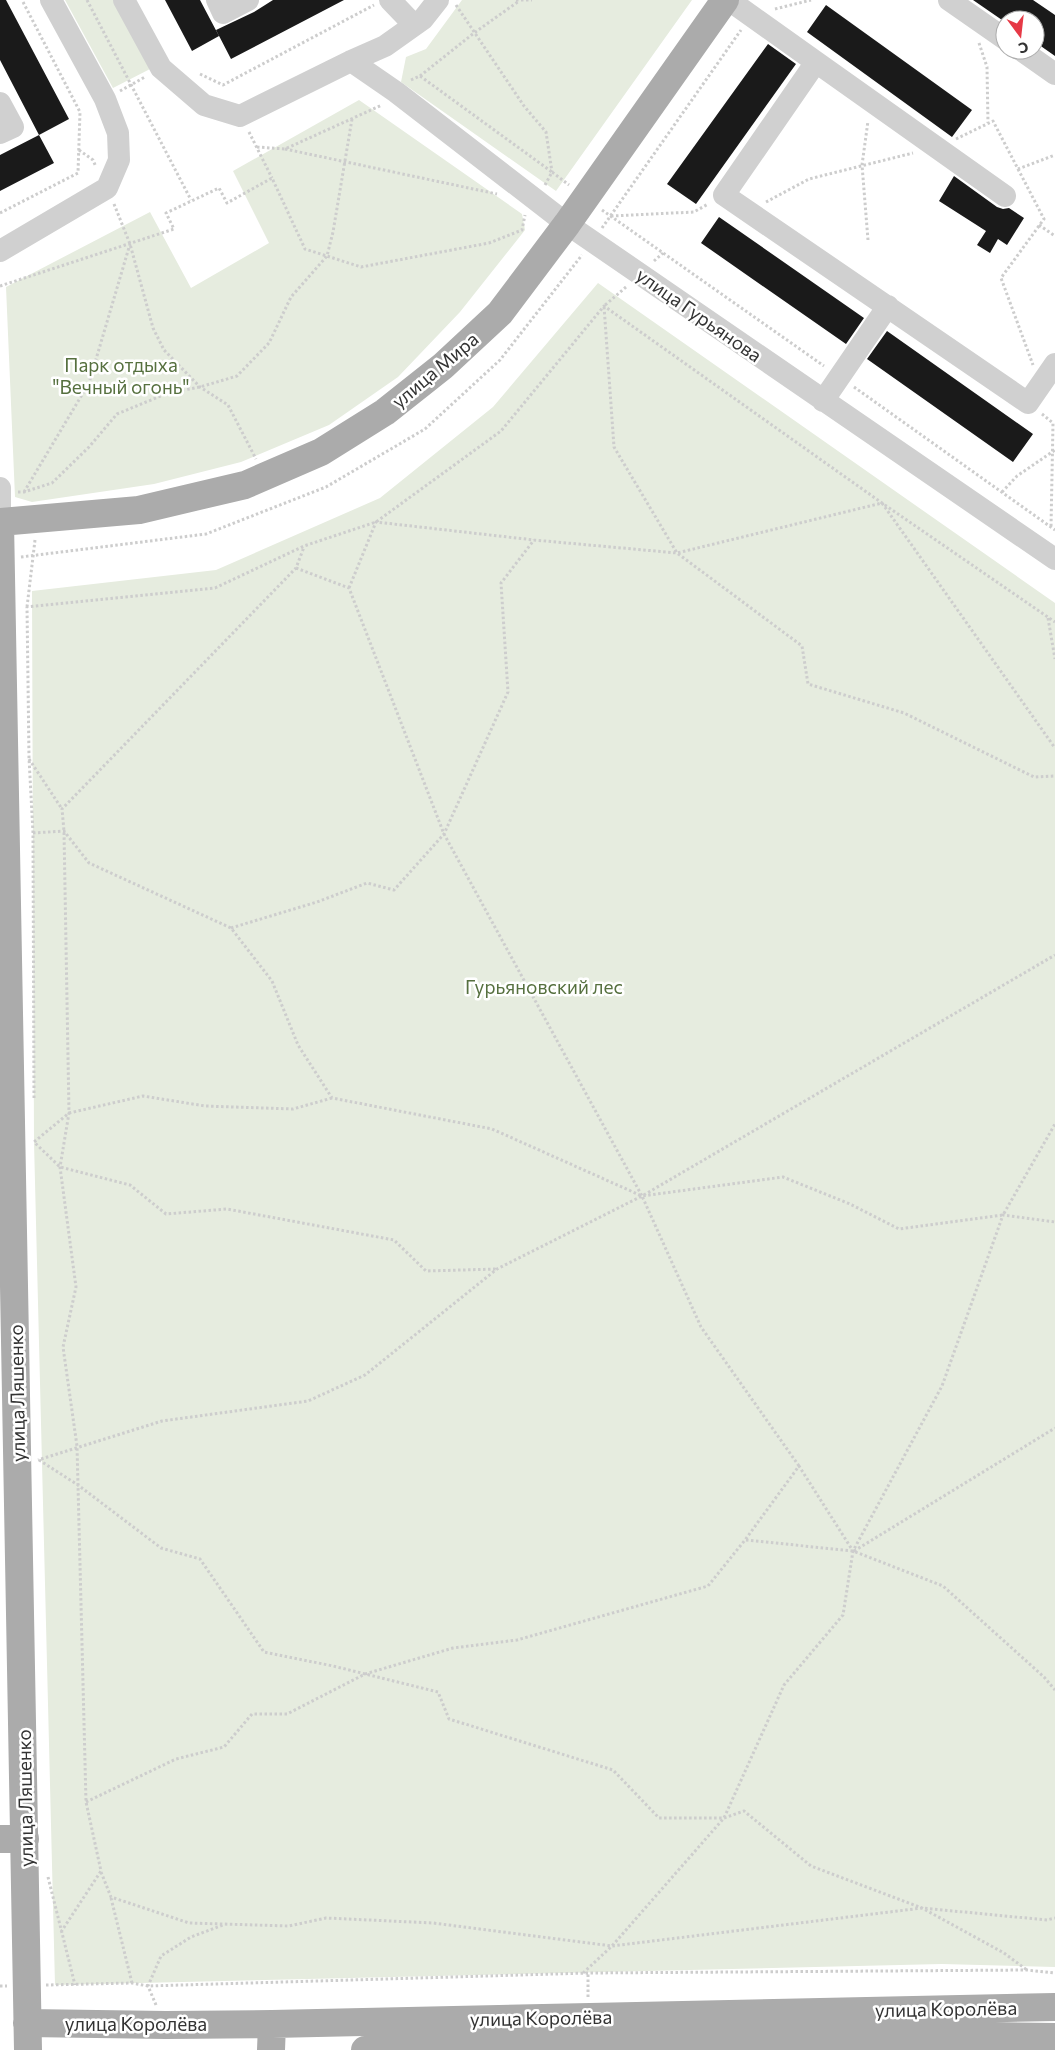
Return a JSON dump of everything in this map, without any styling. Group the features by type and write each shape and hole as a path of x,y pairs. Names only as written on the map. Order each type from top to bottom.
{"main road":[{"name":"улица Мира","path":"0,522 139,510 246,485 321,452 385,412 443,366 500,313 567,224 725,0"},
{"name":"улица Ляшенко","path":"0,522 3,823 20,1137 19,1442 12,1839 28,2050"},
{"name":"улица Королёва","path":"27,2023 166,2025 271,2037 1055,2007"},
{"name":"улица Королёва","path":"380,2050 956,2044 1055,2037"}],"street":[{"path":"0,252 108,188 119,160 118,132 105,99 51,0"},
{"path":"124,0 161,68 204,105 240,116 385,46 446,1"},
{"path":"217,0 223,13 248,0"},
{"path":"729,0 1005,196"},
{"path":"949,0 995,32"},
{"path":"382,2 414,25"},
{"path":"1035,60 1055,74"},
{"name":"улица Гурьянова","path":"351,61 396,92 567,224 1055,559"},
{"path":"816,62 724,195 1028,403 1055,364"},
{"path":"0,103 13,127 0,133"},
{"path":"823,401 888,306"},
{"name":"улица Ляшенко","path":"0,488 0,522"}],"path":[{"path":"0,213 78,173 80,112 22,0"},
{"path":"87,0 191,200"},
{"path":"285,149 378,108 408,82 420,76 517,0 532,0"},
{"path":"752,16 811,0"},
{"path":"0,286 174,229 166,213 219,188 227,203 272,178 305,250 361,266 489,243 522,230 527,209 536,201 552,172 546,132 524,106 474,33 446,1"},
{"path":"199,74 223,85 382,2"},
{"path":"982,23 978,45 987,67 988,123"},
{"path":"80,112 161,68"},
{"path":"420,76 611,216 694,212 724,195"},
{"path":"868,240 862,165 871,101"},
{"path":"130,244 89,383 24,492 52,483 89,448 116,414 168,393 200,387 236,376 270,343 290,297 327,256 333,232 352,119"},
{"path":"748,212 809,179 907,154 939,149 966,133 994,121 1044,218 1001,278 1041,384"},
{"path":"257,147 285,149 503,196"},
{"path":"1018,168 1055,155"},
{"path":"1039,226 1055,236"},
{"path":"130,244 153,328 164,350 200,387 228,405 257,461"},
{"path":"27,607 216,588 304,546 376,522 501,431 604,306 663,253"},
{"path":"604,306 882,503 1055,622"},
{"path":"604,306 614,447 678,553 802,646 808,684 904,714 1034,777 1055,776"},
{"path":"1028,403 1053,423 1054,451 1051,528"},
{"path":"1002,492 1017,476 1054,451"},
{"path":"376,522 534,540 678,553 882,503"},
{"path":"882,503 1055,748"},
{"path":"376,522 349,588 444,834 642,1196 701,1327 799,1466 853,1551"},
{"path":"231,928 317,902 367,883 394,890 444,834 508,692 501,583 534,540"},
{"path":"62,809 296,568 304,546"},
{"path":"34,557 27,607 29,758 33,833 34,1102"},
{"path":"296,568 349,588"},
{"path":"1048,618 1055,659"},
{"path":"29,758 62,809 64,832 69,1113 60,1167 76,1287 63,1347 77,1446 86,1802 101,1871 111,1898 132,1983"},
{"path":"33,833 64,832"},
{"path":"64,832 89,863 231,928 272,981 298,1045 332,1098"},
{"path":"38,1460 77,1446 162,1421 308,1401 365,1375 497,1269 642,1196 1055,955"},
{"path":"20,1137 69,1113 143,1096 205,1106 293,1109 332,1098 492,1129 642,1196 783,1177 850,1204 899,1229 1002,1215 1055,1222"},
{"path":"583,1974 612,1946 724,1818 784,1685 843,1615 853,1551 942,1386 1002,1215 1055,1124"},
{"path":"20,1137 34,1152"},
{"path":"20,1137 60,1167 130,1185 166,1214 227,1209 394,1240 426,1271 497,1269"},
{"path":"853,1551 1055,1428"},
{"path":"19,1442 38,1460 78,1485 161,1548 200,1559 264,1652 438,1692 449,1719 613,1770 660,1818 724,1818 744,1811 811,1866 922,1908 1004,1953 1026,1970"},
{"path":"38,1460 39,1469"},
{"path":"86,1802 176,1759 224,1748 252,1714 287,1714 364,1674 453,1648 517,1640 708,1586 746,1540 799,1466"},
{"path":"746,1540 853,1551 943,1586 1044,1677 1055,1690"},
{"path":"46,1870 75,1985 132,1983 148,1986 583,1974 1026,1970 1055,1973"},
{"path":"61,1932 101,1871"},
{"path":"111,1898 189,1923 289,1926 326,1918 434,1924 612,1946 922,1908 1047,1920 1055,1918"},
{"path":"148,1986 161,1956 191,1937 226,1924"}],"green space":[{"path":"65,0 115,0 152,68 113,88"},
{"path":"462,0 692,0 556,191 401,82 406,57 426,49"},
{"name":"Парк отдыха \"Вечный огонь\"","path":"359,100 522,214 525,230 460,312 398,377 329,425 241,462 154,484 32,502 15,497 6,287 150,212 191,288 269,243 233,171"},
{"name":"Гурьяновский лес","path":"598,283 1055,603 1055,1967 942,1964 55,1985 34,1142 32,591 216,570 380,498 493,407"}],"building":[{"path":"0,0 6,0 69,119 39,135 0,60"},
{"path":"165,0 200,0 219,36 192,51"},
{"path":"273,0 344,0 231,59 216,30 254,12"},
{"path":"973,0 1033,0 1055,15 1055,56 1045,49 1045,10 995,10 995,15"},
{"path":"826,5 972,110 952,137 807,32"},
{"path":"768,44 796,64 696,204 667,184"},
{"path":"39,135 54,163 0,191 0,155"},
{"path":"954,176 997,207 1009,208 1024,218 1007,245 998,239 990,253 977,245 986,231 939,201"},
{"path":"719,217 864,318 846,344 701,243"},
{"path":"887,331 1033,434 1013,462 867,359"}]}
